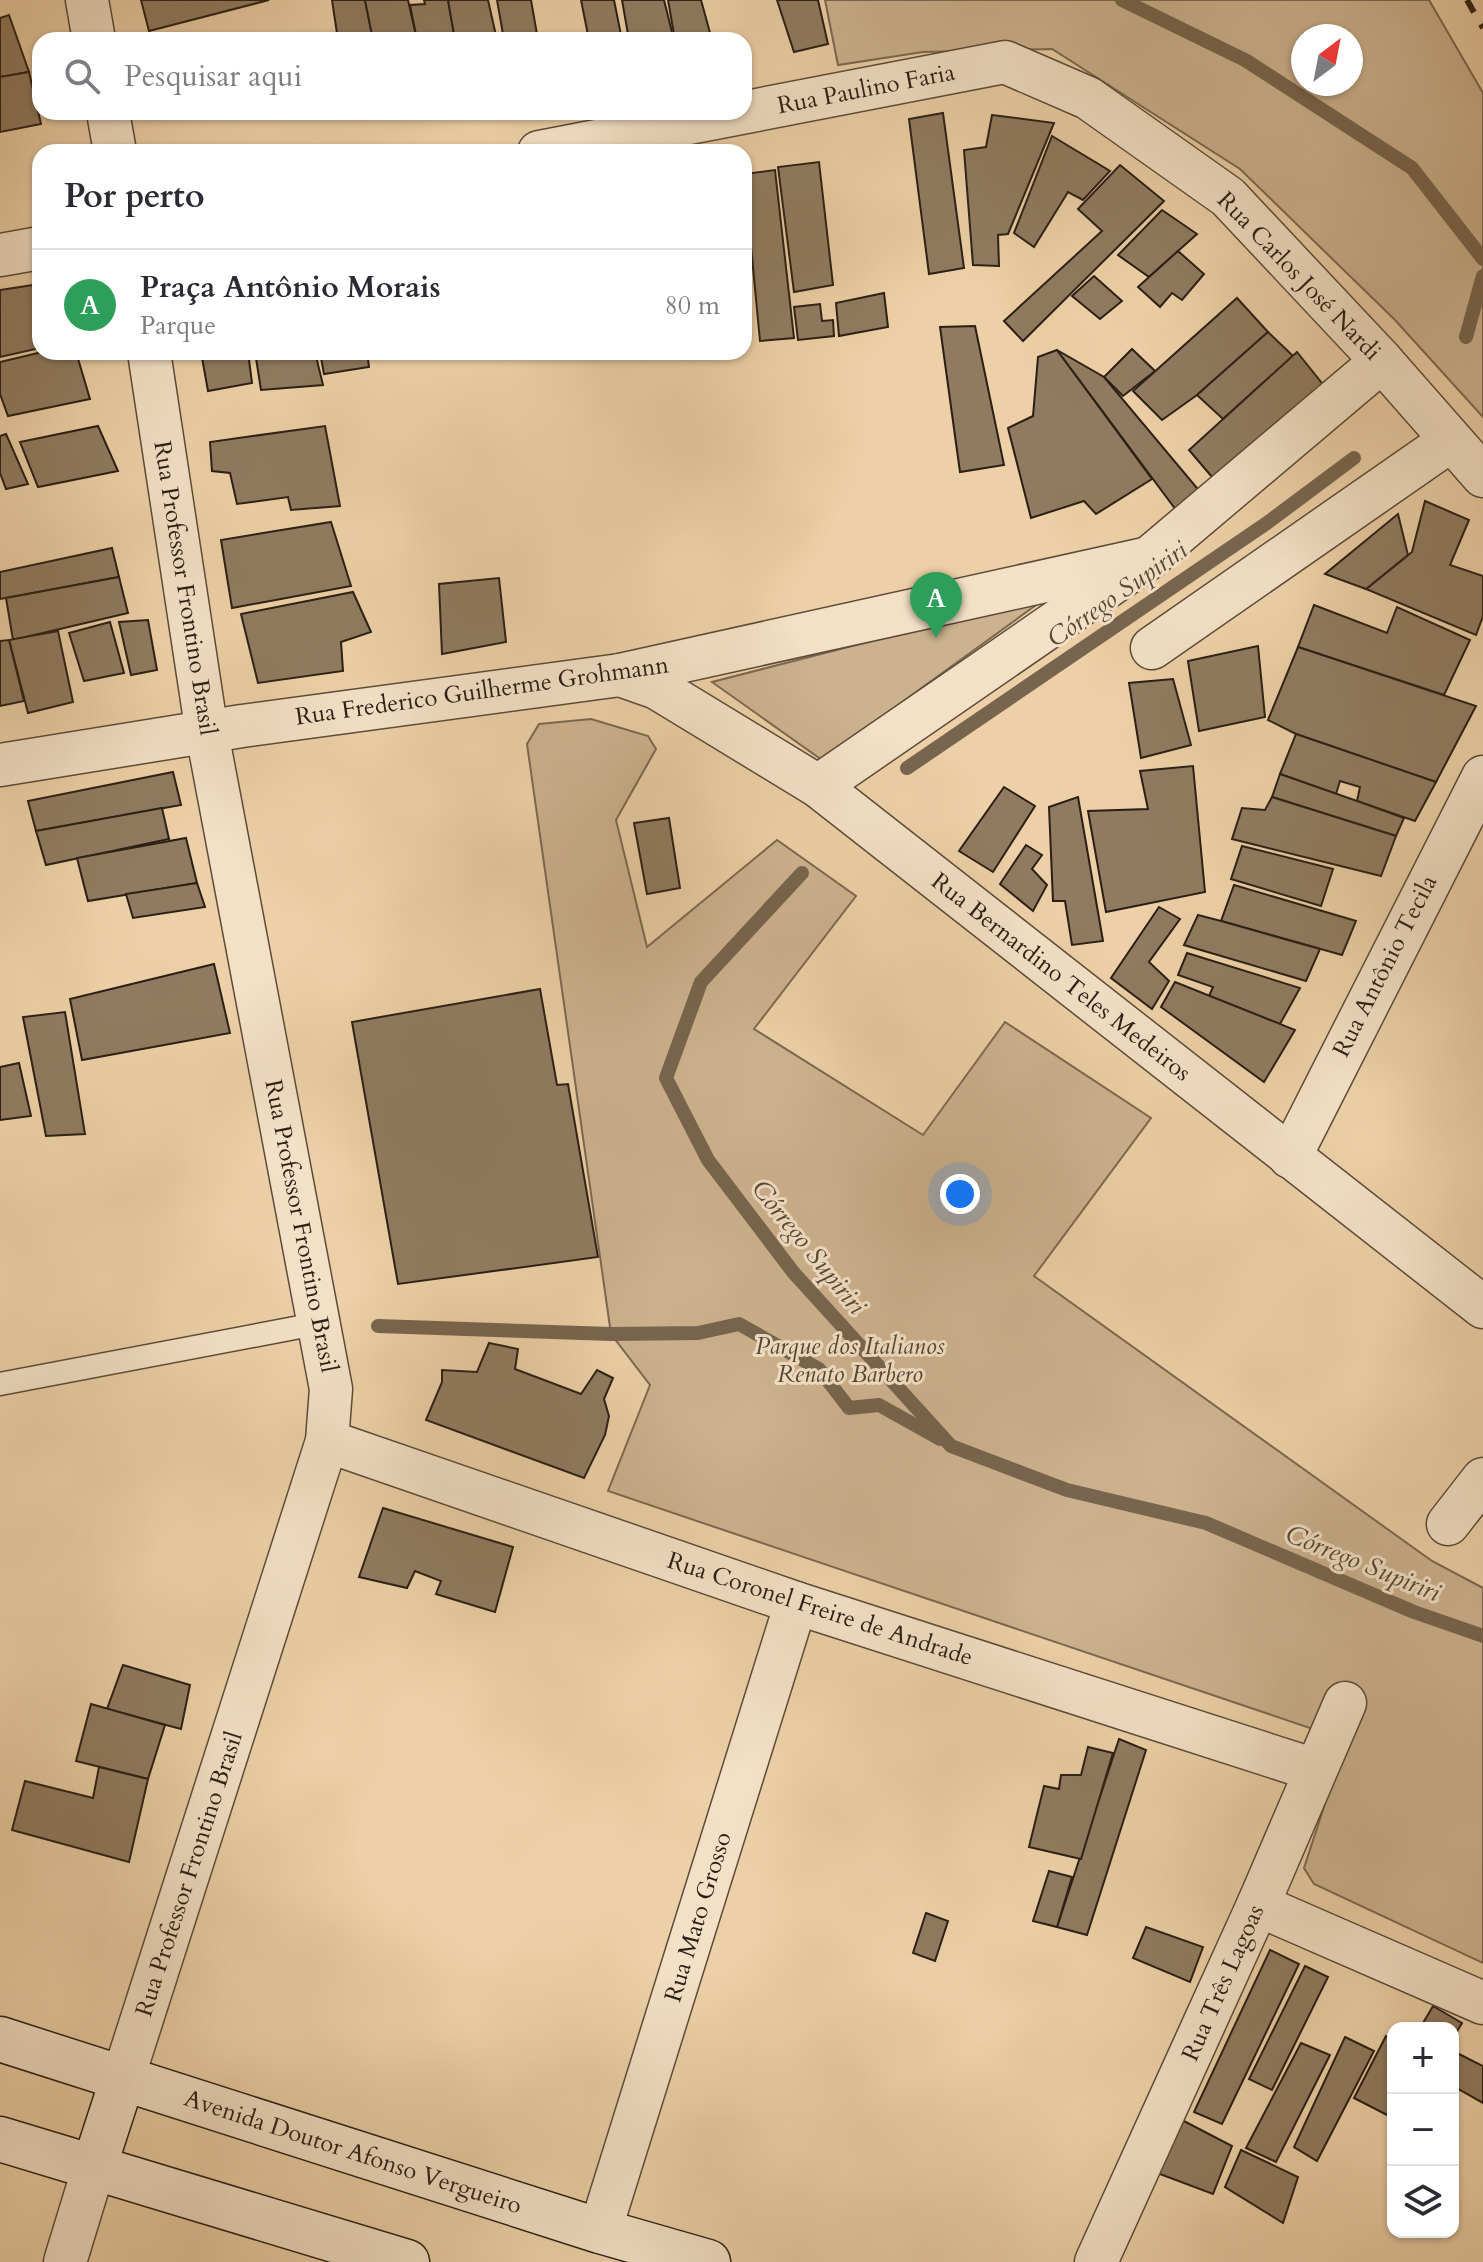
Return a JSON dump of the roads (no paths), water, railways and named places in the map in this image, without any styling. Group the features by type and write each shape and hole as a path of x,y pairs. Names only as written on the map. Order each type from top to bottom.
{"main road":[{"name":"Avenida Doutor Afonso Vergueiro","path":"0,2039 600,2231 708,2262"},
{"path":"94,2167 123,2078"},
{"path":"0,2139 407,2262"}],"street":[{"path":"87,0 93,32"},
{"name":"Rua Paulino Faria","path":"752,111 1005,62"},
{"name":"Rua Carlos José Nardi","path":"1005,62 1088,98 1228,197 1382,361 1483,476"},
{"path":"109,120 114,144"},
{"name":"Rua Paulino Faria","path":"580,144 705,120"},
{"path":"0,255 32,249"},
{"name":"Rua Professor Frontino Brasil","path":"123,2078 327,1441 331,1389 321,1323 207,733 150,360"},
{"name":"Rua Frederico Guilherme Grohmann","path":"818,786 1149,558 1382,361"},
{"path":"1152,648 1450,441"},
{"name":"Rua Frederico Guilherme Grohmann","path":"0,765 620,675 1149,558"},
{"name":"Rua Bernardino Teles Medeiros","path":"620,675 657,688 818,786 1483,1307"},
{"name":"Rua Antônio Tecila","path":"1290,1157 1483,777"},
{"name":"Rua Coronel Freire de Andrade","path":"327,1441 796,1603 1315,1770"},
{"path":"1448,1524 1483,1479"},
{"name":"Rua Mato Grosso","path":"600,2231 796,1603"},
{"name":"Rua Três Lagoas","path":"1096,2262 1258,1905 1345,1703"},
{"path":"1258,1905 1483,2003"},
{"path":"65,2262 94,2167"}],"lane":[{"path":"0,1384 321,1323"}],"waterway":[{"name":"Córrego Supiriri","path":"1122,0 1245,60 1412,168 1483,259"},
{"name":"Córrego Supiriri","path":"1466,337 1483,276"},
{"name":"Córrego Supiriri","path":"907,768 1267,523 1354,458"},
{"name":"Córrego Supiriri","path":"802,873 701,982 666,1078 708,1160 793,1272 951,1446 1067,1490 1206,1523 1414,1612 1483,1636"},
{"path":"378,1326 611,1334 698,1333 739,1324 819,1369 849,1408 879,1405 940,1439"}],"railway":[{"path":"1467,0 1483,28"}],"place":[{"name":"Praça Antônio Morais","path":"936,638"}],"park label":[{"name":"Parque dos Italianos Renato Barbero","path":"850,1360"}]}
